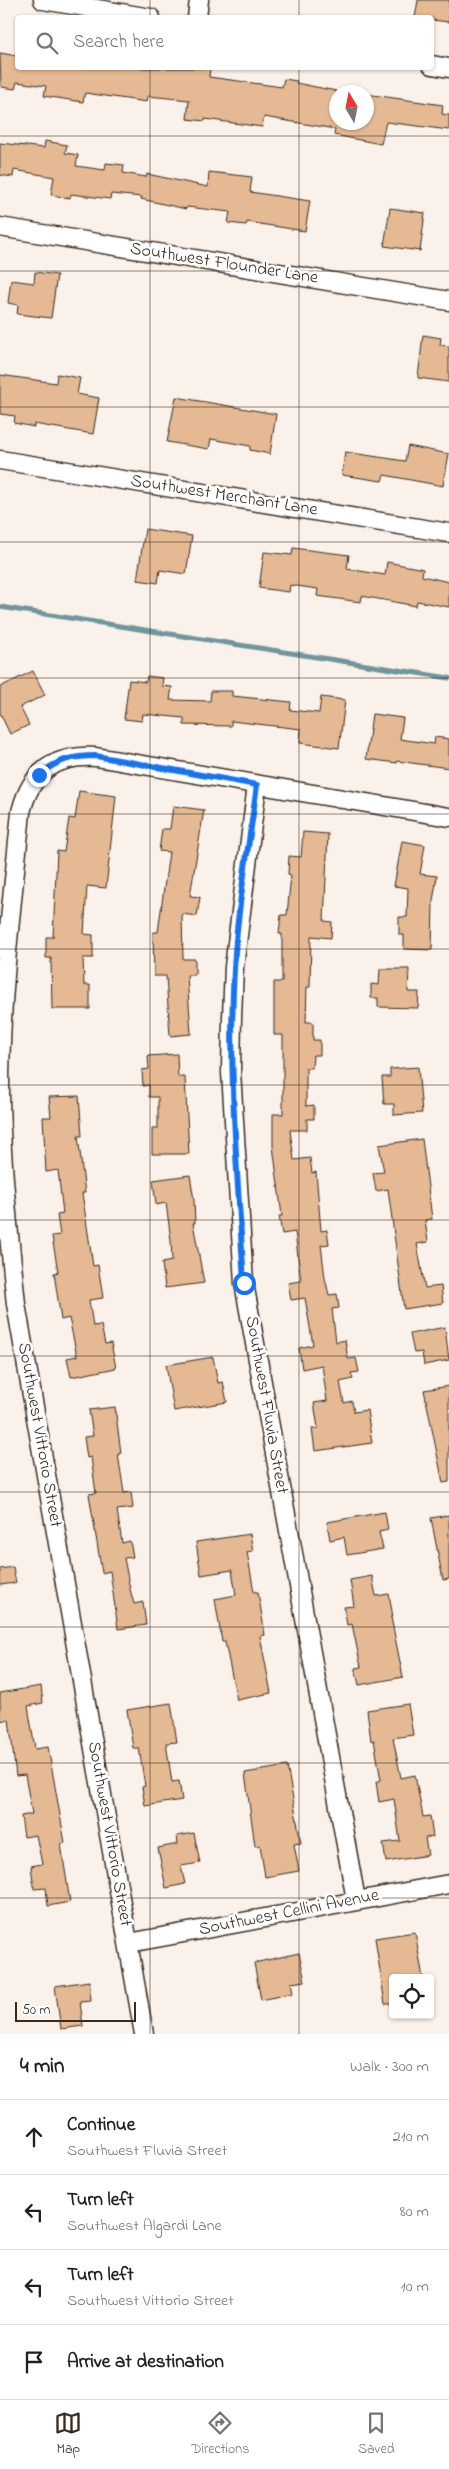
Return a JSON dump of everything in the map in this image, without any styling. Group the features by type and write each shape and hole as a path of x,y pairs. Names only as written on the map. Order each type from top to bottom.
{"street":[{"path":"43,0 133,15"},
{"path":"197,15 199,0"},
{"path":"434,65 449,68"},
{"name":"Southwest Flounder Lane","path":"0,227 449,301"},
{"name":"Southwest Merchant Lane","path":"0,460 449,532"},
{"name":"Southwest Vittorio Street","path":"144,2034 16,1304 6,1209 0,1089 3,987 21,812 31,784 50,766 63,759 76,756 96,756 257,785"},
{"path":"257,785 449,817"},
{"name":"Southwest Fluvia Street","path":"257,785 234,967 232,1017 231,1072 244,1283 356,1900"},
{"name":"Southwest Cellini Avenue","path":"129,1943 449,1884"}],"building":[{"path":"418,0 449,0 449,22 434,20 434,15 416,15"},
{"path":"0,53 15,56 15,70 210,70 209,77 282,87 284,79 329,90 329,128 264,117 262,127 205,119 205,121 187,119 189,100 148,96 147,102 85,93 83,102 44,96 46,86 17,82 15,89 1,87"},
{"path":"374,95 443,105 442,114 449,115 449,130 386,122 381,144 334,135 335,130 374,130"},
{"path":"45,141 67,145 65,153 78,155 76,166 105,170 106,163 124,165 123,173 146,177 147,174 208,187 209,172 252,177 250,192 310,201 305,231 247,222 246,225 228,223 230,212 187,207 186,209 141,199 142,197 111,194 110,199 71,194 70,198 51,195 54,177 14,170 13,177 0,175 0,143 44,148"},
{"path":"390,208 425,213 420,251 384,246"},
{"path":"35,272 57,275 51,318 17,314 18,305 8,303 11,280 34,283"},
{"path":"423,335 441,338 440,345 449,346 449,382 418,378"},
{"path":"57,374 80,378 77,394 99,398 93,434 34,424 34,427 14,423 15,416 0,414 0,375 56,383"},
{"path":"176,397 276,414 270,454 250,450 250,446 211,439 209,449 167,442"},
{"path":"408,446 449,454 443,486 384,475 382,481 342,475 345,452 405,461"},
{"path":"145,529 192,536 186,574 160,570 158,583 137,580"},
{"path":"293,548 349,555 347,569 385,575 387,562 423,569 422,576 449,582 449,607 417,601 416,606 362,596 361,602 317,596 318,589 290,585 289,592 259,588 264,552 292,555"},
{"path":"33,671 45,695 20,707 29,725 10,734 0,713 0,687"},
{"path":"147,676 163,678 162,686 172,687 170,700 210,701 211,691 232,691 232,696 291,702 290,710 319,713 321,697 345,700 339,748 300,743 301,729 231,721 231,726 184,725 184,718 143,714 142,721 124,719 129,680 146,682"},
{"path":"372,714 403,718 400,739 434,744 435,737 449,739 449,768 366,759"},
{"path":"79,791 116,796 106,888 87,886 84,934 93,935 93,958 83,958 84,985 90,985 90,1009 52,1009 51,958 46,958 46,937 53,937 57,851 64,852 69,818 75,819"},
{"path":"173,806 204,810 190,896 200,897 197,916 182,914 183,959 195,959 195,975 187,975 191,1034 170,1036 166,976 154,976 153,932 158,932 169,852 159,851 162,829 170,829"},
{"path":"303,832 328,834 324,921 332,922 331,938 311,936 310,987 307,987 306,1022 313,1022 313,1040 320,1040 320,1055 313,1055 312,1068 306,1068 306,1106 314,1105 314,1119 307,1119 307,1130 290,1130 294,1160 310,1158 312,1173 316,1172 321,1231 327,1230 329,1244 321,1245 325,1278 329,1295 337,1294 339,1308 332,1309 336,1342 345,1340 348,1359 356,1358 359,1372 351,1373 353,1379 340,1382 344,1403 352,1401 354,1412 367,1410 372,1443 315,1451 312,1429 318,1428 314,1403 327,1401 322,1365 302,1369 299,1348 313,1345 305,1298 291,1300 288,1283 301,1281 295,1232 282,1234 279,1216 282,1216 273,1146 273,1114 283,1114 283,1035 274,1035 274,982 282,982 282,934 279,934 281,915 287,915 291,875 288,874 289,856 301,857"},
{"path":"402,841 425,845 420,874 437,876 433,901 432,950 404,949 404,935 399,935 399,917 407,917 408,888 394,886"},
{"path":"380,969 409,969 408,992 419,992 418,1008 378,1007 378,998 371,998 371,984 379,985"},
{"path":"177,1054 178,1077 185,1077 189,1154 152,1154 152,1128 158,1128 158,1097 149,1097 149,1085 143,1086 142,1070 149,1069 148,1056"},
{"path":"418,1067 422,1113 394,1115 394,1104 384,1104 382,1077 390,1077 390,1069"},
{"path":"79,1096 82,1136 78,1136 85,1193 82,1193 93,1266 98,1265 103,1298 89,1300 93,1326 101,1325 105,1344 111,1343 116,1368 71,1377 67,1358 77,1356 69,1318 61,1320 54,1273 58,1272 52,1236 60,1235 57,1215 63,1214 58,1170 46,1172 43,1117 51,1117 49,1097"},
{"path":"422,1139 432,1219 425,1220 428,1242 417,1244 425,1288 441,1286 443,1303 404,1309 388,1189 376,1191 373,1173 384,1172 379,1145"},
{"path":"190,1175 194,1200 195,1223 193,1223 204,1283 165,1288 162,1263 172,1261 171,1240 166,1203 156,1205 153,1180"},
{"path":"445,1327 449,1360 424,1365 422,1352 414,1353 410,1334"},
{"path":"213,1357 218,1383 223,1382 227,1402 174,1411 166,1365"},
{"path":"449,1386 449,1482 443,1483 424,1390"},
{"path":"115,1407 121,1453 118,1454 124,1493 131,1492 133,1508 117,1510 122,1543 130,1541 133,1557 124,1558 130,1589 134,1604 143,1602 146,1625 118,1629 110,1571 102,1573 89,1494 96,1493 91,1457 87,1458 84,1437 93,1436 89,1410"},
{"path":"385,1512 388,1530 379,1532 383,1549 347,1555 344,1537 330,1540 327,1522"},
{"path":"449,1515 449,1579 443,1580 431,1518"},
{"path":"250,1534 253,1551 247,1552 254,1592 258,1592 265,1635 260,1636 271,1693 237,1700 225,1642 222,1642 215,1599 236,1595 232,1570 201,1575 196,1542"},
{"path":"13,1567 16,1583 0,1585 0,1569"},
{"path":"372,1576 376,1596 389,1594 393,1617 391,1617 403,1677 359,1685 355,1668 361,1667 352,1624 347,1625 344,1607 354,1606 350,1580"},
{"path":"41,1686 43,1703 28,1706 35,1749 48,1747 65,1843 61,1844 70,1902 48,1906 46,1888 34,1889 31,1866 42,1864 36,1835 24,1837 21,1816 32,1814 25,1775 16,1776 9,1719 0,1721 0,1693"},
{"path":"171,1703 177,1742 166,1743 172,1782 179,1781 182,1800 145,1806 142,1787 145,1786 139,1748 133,1748 127,1710"},
{"path":"408,1704 413,1735 393,1738 401,1778 415,1775 423,1817 430,1816 433,1837 425,1838 428,1855 386,1862 383,1843 400,1841 394,1799 379,1802 376,1782 381,1780 374,1740 371,1741 367,1710"},
{"path":"287,1766 301,1843 294,1844 299,1871 265,1877 260,1845 255,1846 245,1773"},
{"path":"194,1833 200,1863 181,1866 185,1884 166,1888 158,1848 178,1844 177,1836"},
{"path":"415,1932 422,1974 389,1974 389,2004 385,2004 375,1938"},
{"path":"299,1953 305,1981 291,1983 293,1993 261,2000 254,1963"},
{"path":"89,1981 91,2001 80,2002 83,2026 61,2029 55,1986"}],"waterway":[{"path":"0,607 449,678"}],"route":[{"path":"39,775 63,759 76,756 96,756 257,785 234,967 232,1017 231,1072 244,1283"}]}
